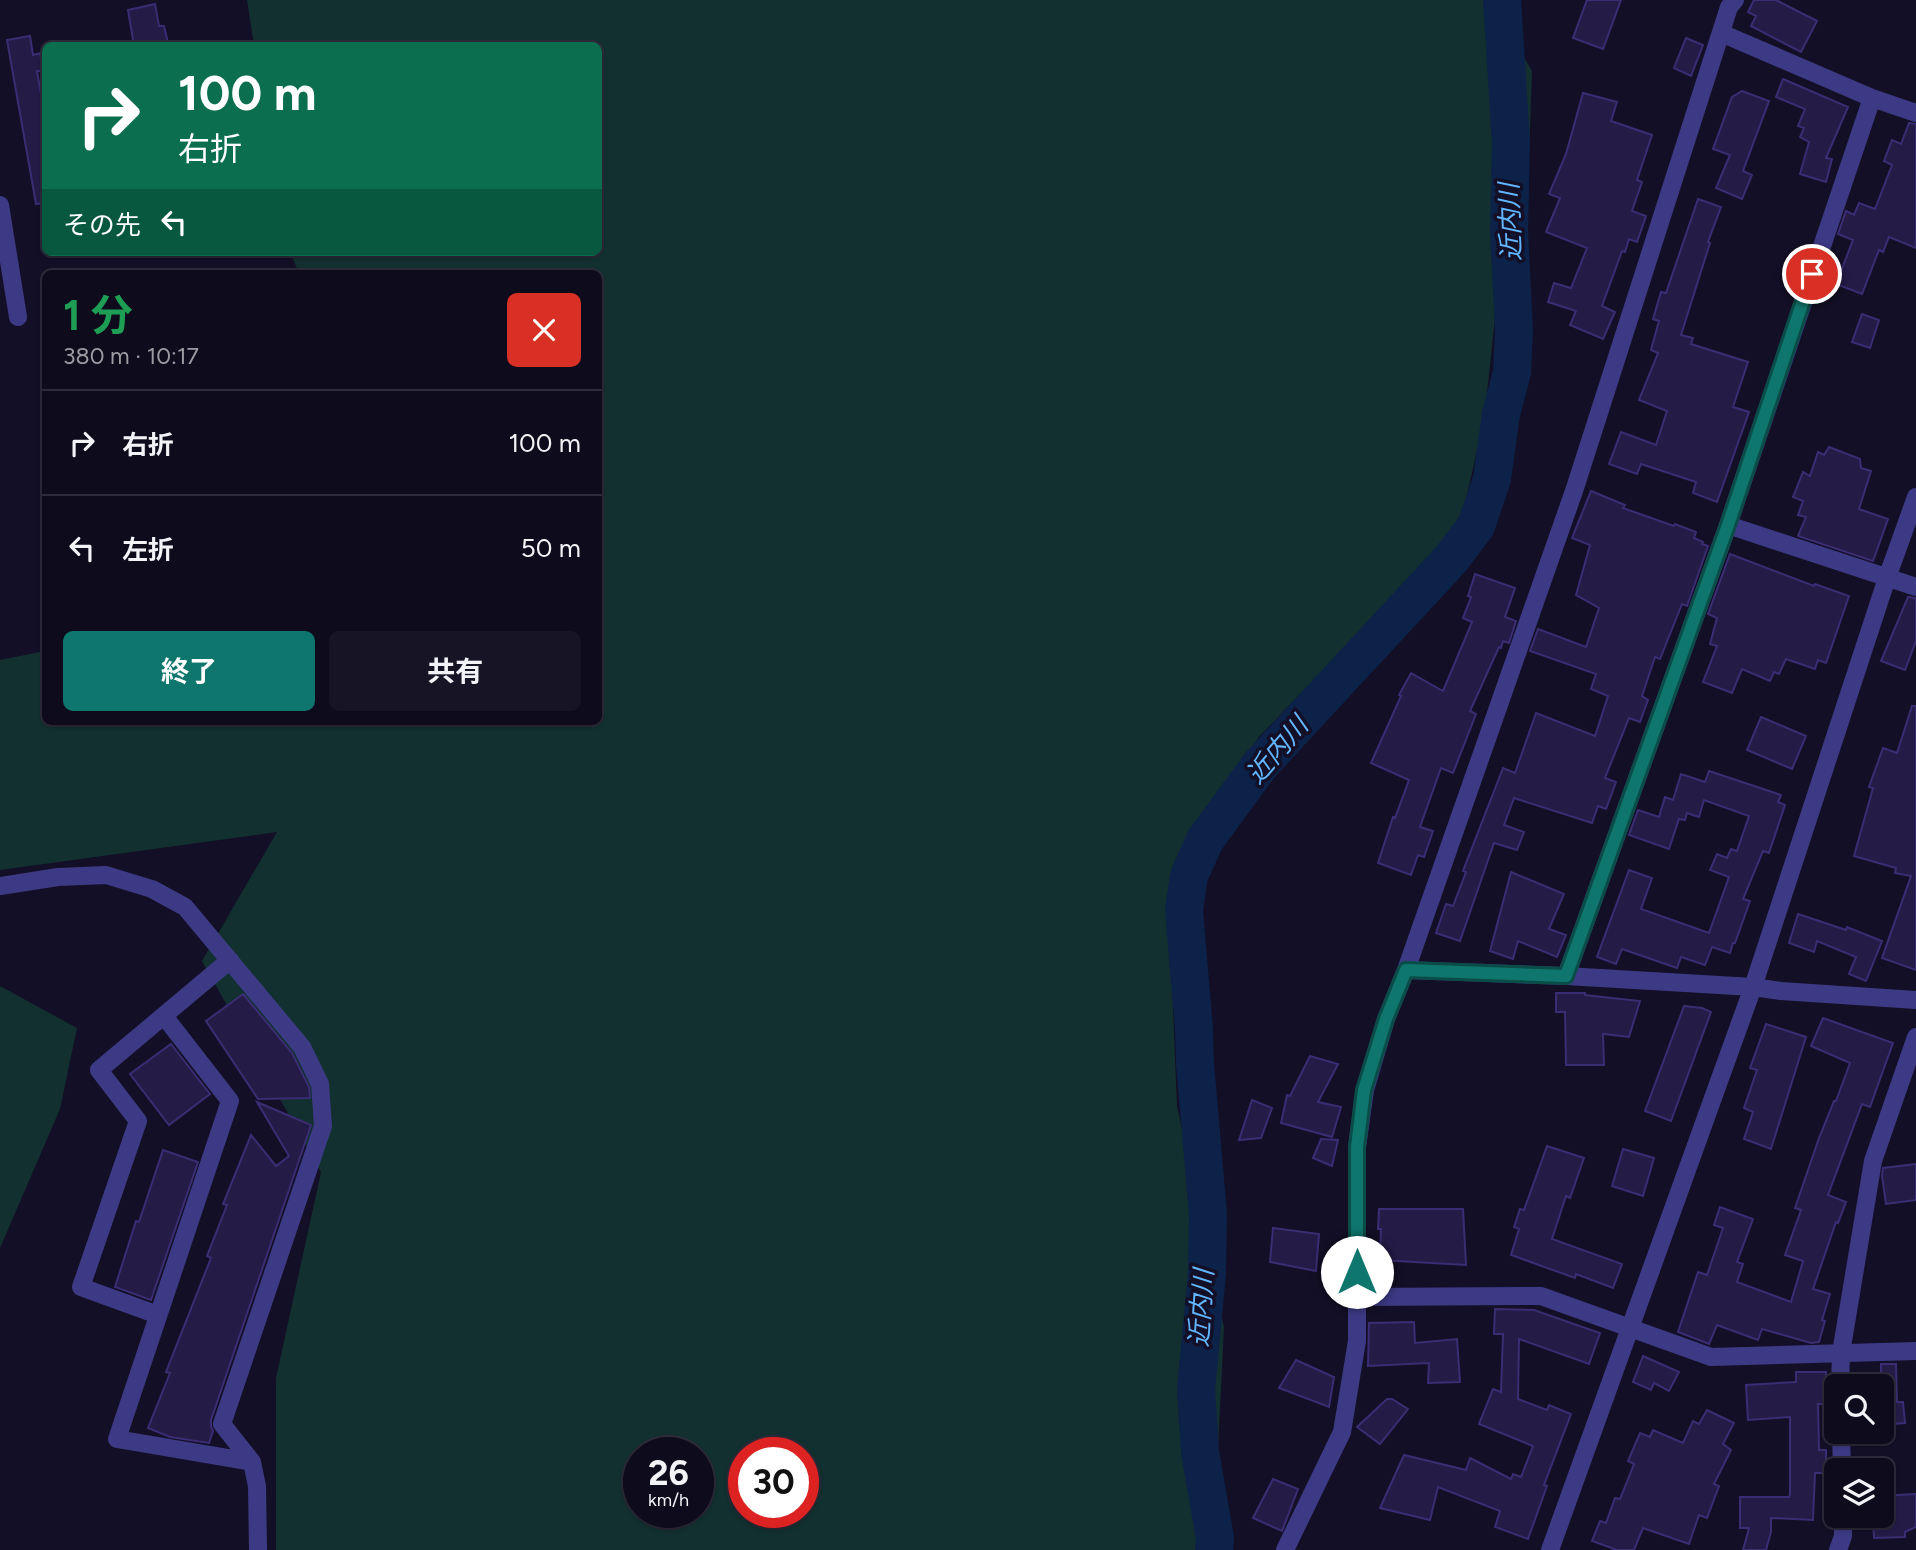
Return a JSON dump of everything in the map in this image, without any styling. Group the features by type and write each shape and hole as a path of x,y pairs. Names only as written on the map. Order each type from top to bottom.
{"street":[{"path":"1285,1550 1342,1432 1357,1341 1357,1147 1364,1090 1386,1019 1406,970 1570,502 1721,33 1735,0"},
{"path":"1721,33 1872,98 1916,113"},
{"path":"1566,976 1728,525 1872,98"},
{"path":"0,205 18,317"},
{"path":"1552,1549 1753,987 1916,497"},
{"path":"1728,525 1916,587"},
{"path":"0,886 58,877 106,875 152,889 185,907 302,1046 320,1084 323,1126 222,1424 252,1462 257,1486 258,1550"},
{"path":"158,1315 82,1287 138,1121 99,1070 230,960"},
{"path":"1406,970 1566,976 1916,1000"},
{"path":"164,1016 230,1101 117,1439 252,1462"},
{"path":"1840,1374 1841,1353 1873,1161 1916,1037"},
{"path":"1357,1297 1542,1296 1711,1357 1916,1351"},
{"path":"1838,1550 1843,1528"}],"green space":[{"path":"247,0 1490,0 1532,71 1527,218 1496,310 1484,420 1461,521 1406,583 1258,738 1169,910 1177,1106 1224,1327 1213,1550 276,1550 276,1378 321,1172 202,961 277,832 0,870 0,660 42,652 42,725 602,725 602,270 298,270 292,256 602,256 602,42 254,42"},
{"path":"0,986 77,1028 60,1109 0,1248"}],"building":[{"path":"1587,0 1621,0 1603,49 1573,38"},
{"path":"1754,0 1776,0 1817,21 1801,52 1751,26 1756,16 1748,12"},
{"path":"155,4 159,26 164,26 168,42 133,42 128,10"},
{"path":"30,36 33,55 40,53 42,71 37,71 42,100 42,203 36,204 7,40"},
{"path":"1686,38 1703,45 1691,76 1674,68"},
{"path":"1783,79 1848,107 1826,158 1832,159 1826,182 1800,174 1809,142 1800,137 1804,128 1798,126 1805,109 1776,97"},
{"path":"1742,91 1769,101 1743,171 1752,175 1742,199 1716,188 1730,155 1713,149 1732,97"},
{"path":"1583,93 1617,102 1611,121 1652,135 1637,180 1642,182 1632,211 1646,216 1637,242 1629,239 1625,252 1622,251 1602,306 1615,312 1603,339 1570,325 1576,311 1548,302 1554,283 1571,288 1587,248 1546,232 1560,198 1549,194 1566,154"},
{"path":"1909,123 1916,124 1916,248 1889,237 1883,252 1879,250 1862,294 1836,284 1853,240 1838,234 1846,211 1854,215 1859,203 1875,209 1892,165 1884,161 1892,140 1901,144"},
{"path":"1698,199 1721,207 1681,335 1693,338 1691,344 1748,362 1733,407 1749,412 1717,502 1693,493 1696,482 1641,464 1637,474 1609,464 1621,432 1656,445 1667,411 1639,400 1658,353 1651,350 1659,321 1653,319 1661,292 1666,293"},
{"path":"1862,314 1879,320 1870,348 1852,342"},
{"path":"1829,447 1860,459 1861,468 1871,471 1859,509 1888,519 1873,561 1798,536 1806,517 1798,515 1803,501 1793,497 1803,472 1810,476 1818,452 1824,455"},
{"path":"1591,491 1625,505 1623,508 1696,532 1694,538 1708,546 1687,606 1682,604 1660,659 1655,657 1642,696 1648,700 1640,722 1629,718 1605,778 1616,782 1606,809 1598,806 1592,823 1514,798 1504,825 1524,832 1517,850 1494,843 1460,941 1436,933 1446,904 1453,906 1466,872 1463,871 1503,768 1515,773 1536,713 1595,736 1608,696 1591,689 1596,674 1530,651 1538,629 1586,647 1599,608 1576,595 1590,545 1572,538"},
{"path":"1730,554 1814,586 1815,584 1849,596 1826,663 1818,660 1815,669 1786,659 1779,674 1774,672 1770,681 1742,669 1732,693 1703,682 1717,646 1710,644 1717,618 1708,614"},
{"path":"1475,574 1515,588 1505,617 1516,621 1509,643 1503,641 1501,648 1499,647 1470,711 1476,714 1453,773 1441,768 1420,827 1433,831 1424,857 1418,855 1411,875 1378,863 1409,780 1371,763 1411,673 1443,691 1472,622 1463,618 1471,597 1468,596"},
{"path":"1908,597 1916,598 1916,641 1905,670 1881,661"},
{"path":"1912,706 1916,706 1916,970 1882,958 1911,876 1895,873 1896,868 1854,856 1873,788 1869,787 1883,748 1897,753"},
{"path":"1761,717 1806,736 1792,769 1747,750"},
{"path":"1709,771 1781,795 1778,802 1785,805 1769,853 1763,851 1743,899 1750,901 1730,953 1712,947 1705,965 1681,957 1677,968 1622,949 1616,964 1597,957 1629,870 1652,878 1641,909 1709,933 1729,877 1710,870 1717,854 1727,858 1731,849 1737,851 1749,816 1704,800 1699,817 1687,813 1685,820 1679,819 1669,849 1629,835 1638,810 1659,817 1665,797 1673,800 1681,774 1705,782"},
{"path":"1511,872 1564,894 1549,929 1566,935 1557,957 1518,941 1513,959 1490,951"},
{"path":"1798,914 1846,930 1847,927 1882,941 1866,981 1849,974 1856,957 1817,941 1814,952 1789,943"},
{"path":"1556,993 1585,993 1640,1001 1629,1037 1603,1034 1604,1065 1566,1065 1565,1012 1556,1012"},
{"path":"243,994 292,1053 309,1087 310,1098 258,1099 206,1021"},
{"path":"1684,1006 1711,1012 1671,1121 1645,1111"},
{"path":"1823,1018 1893,1043 1870,1107 1862,1104 1828,1195 1846,1202 1838,1223 1836,1222 1813,1289 1830,1294 1819,1342 1811,1343 1762,1329 1758,1340 1717,1325 1709,1344 1678,1332 1698,1272 1707,1275 1723,1228 1714,1225 1720,1207 1753,1219 1737,1262 1743,1264 1737,1282 1791,1302 1803,1261 1785,1255 1801,1210 1795,1208 1819,1138 1850,1063 1811,1046"},
{"path":"1766,1024 1806,1037 1771,1149 1744,1139 1753,1112 1744,1108 1757,1070 1750,1068"},
{"path":"171,1044 210,1094 169,1125 130,1074"},
{"path":"1310,1056 1338,1064 1318,1102 1341,1107 1332,1137 1281,1123 1287,1095 1290,1096"},
{"path":"1252,1100 1272,1108 1261,1138 1239,1140"},
{"path":"257,1102 311,1125 211,1420 213,1431 209,1443 170,1437 148,1428 170,1373 166,1372 211,1258 207,1256 227,1205 223,1204 251,1135 276,1166 289,1156"},
{"path":"1321,1139 1338,1140 1332,1166 1313,1158"},
{"path":"1547,1146 1584,1158 1570,1198 1566,1196 1552,1239 1622,1264 1613,1288 1576,1274 1575,1278 1511,1255 1519,1229 1514,1227 1520,1209 1524,1210"},
{"path":"1623,1149 1654,1158 1643,1196 1612,1186"},
{"path":"163,1150 198,1162 151,1300 115,1287"},
{"path":"1916,1164 1916,1200 1886,1204 1883,1168"},
{"path":"1379,1209 1463,1209 1466,1265 1380,1260"},
{"path":"1273,1228 1319,1234 1316,1271 1270,1262"},
{"path":"1495,1309 1534,1310 1600,1333 1589,1364 1519,1339 1518,1399 1547,1410 1549,1405 1571,1414 1544,1485 1547,1486 1528,1539 1495,1527 1500,1511 1438,1487 1430,1520 1380,1508 1404,1455 1466,1470 1470,1458 1511,1479 1513,1474 1521,1477 1533,1446 1479,1424 1493,1389 1501,1392 1503,1334 1494,1334"},
{"path":"1414,1322 1415,1343 1457,1339 1460,1382 1428,1383 1429,1363 1368,1366 1369,1323"},
{"path":"1643,1356 1679,1372 1669,1391 1654,1383 1651,1390 1633,1382"},
{"path":"1296,1360 1334,1377 1329,1407 1279,1388"},
{"path":"1881,1364 1896,1364 1897,1402 1903,1402 1905,1423 1894,1424 1894,1374 1881,1374"},
{"path":"1796,1372 1826,1372 1824,1404 1818,1404 1819,1450 1826,1450 1826,1458 1824,1473 1815,1473 1813,1520 1771,1518 1771,1532 1766,1550 1743,1550 1749,1528 1740,1528 1740,1497 1789,1497 1790,1494 1790,1417 1748,1420 1746,1385 1796,1382"},
{"path":"1387,1399 1392,1399 1408,1409 1380,1444 1357,1427"},
{"path":"1707,1410 1734,1423 1723,1444 1731,1450 1714,1484 1719,1486 1707,1518 1699,1515 1689,1544 1643,1528 1634,1550 1617,1550 1592,1541 1600,1521 1606,1523 1615,1498 1620,1499 1634,1464 1628,1461 1640,1433 1650,1437 1653,1430 1683,1443 1693,1421 1699,1424"},
{"path":"1273,1479 1298,1489 1282,1531 1253,1518"},
{"path":"1916,1494 1916,1527 1905,1532 1905,1537 1874,1538 1874,1528 1894,1528 1894,1495"}],"waterway":[{"name":"近内川","path":"1214,1550 1215,1538 1200,1452 1196,1389 1207,1274 1208,1214 1184,910 1189,876 1205,840 1260,765 1451,559 1476,526 1492,479 1501,414 1512,372 1514,331 1509,231 1511,142 1502,0"}],"route":[{"path":"1357,1272 1357,1147 1364,1090 1386,1019 1406,970 1566,976 1728,525 1812,274"}]}
